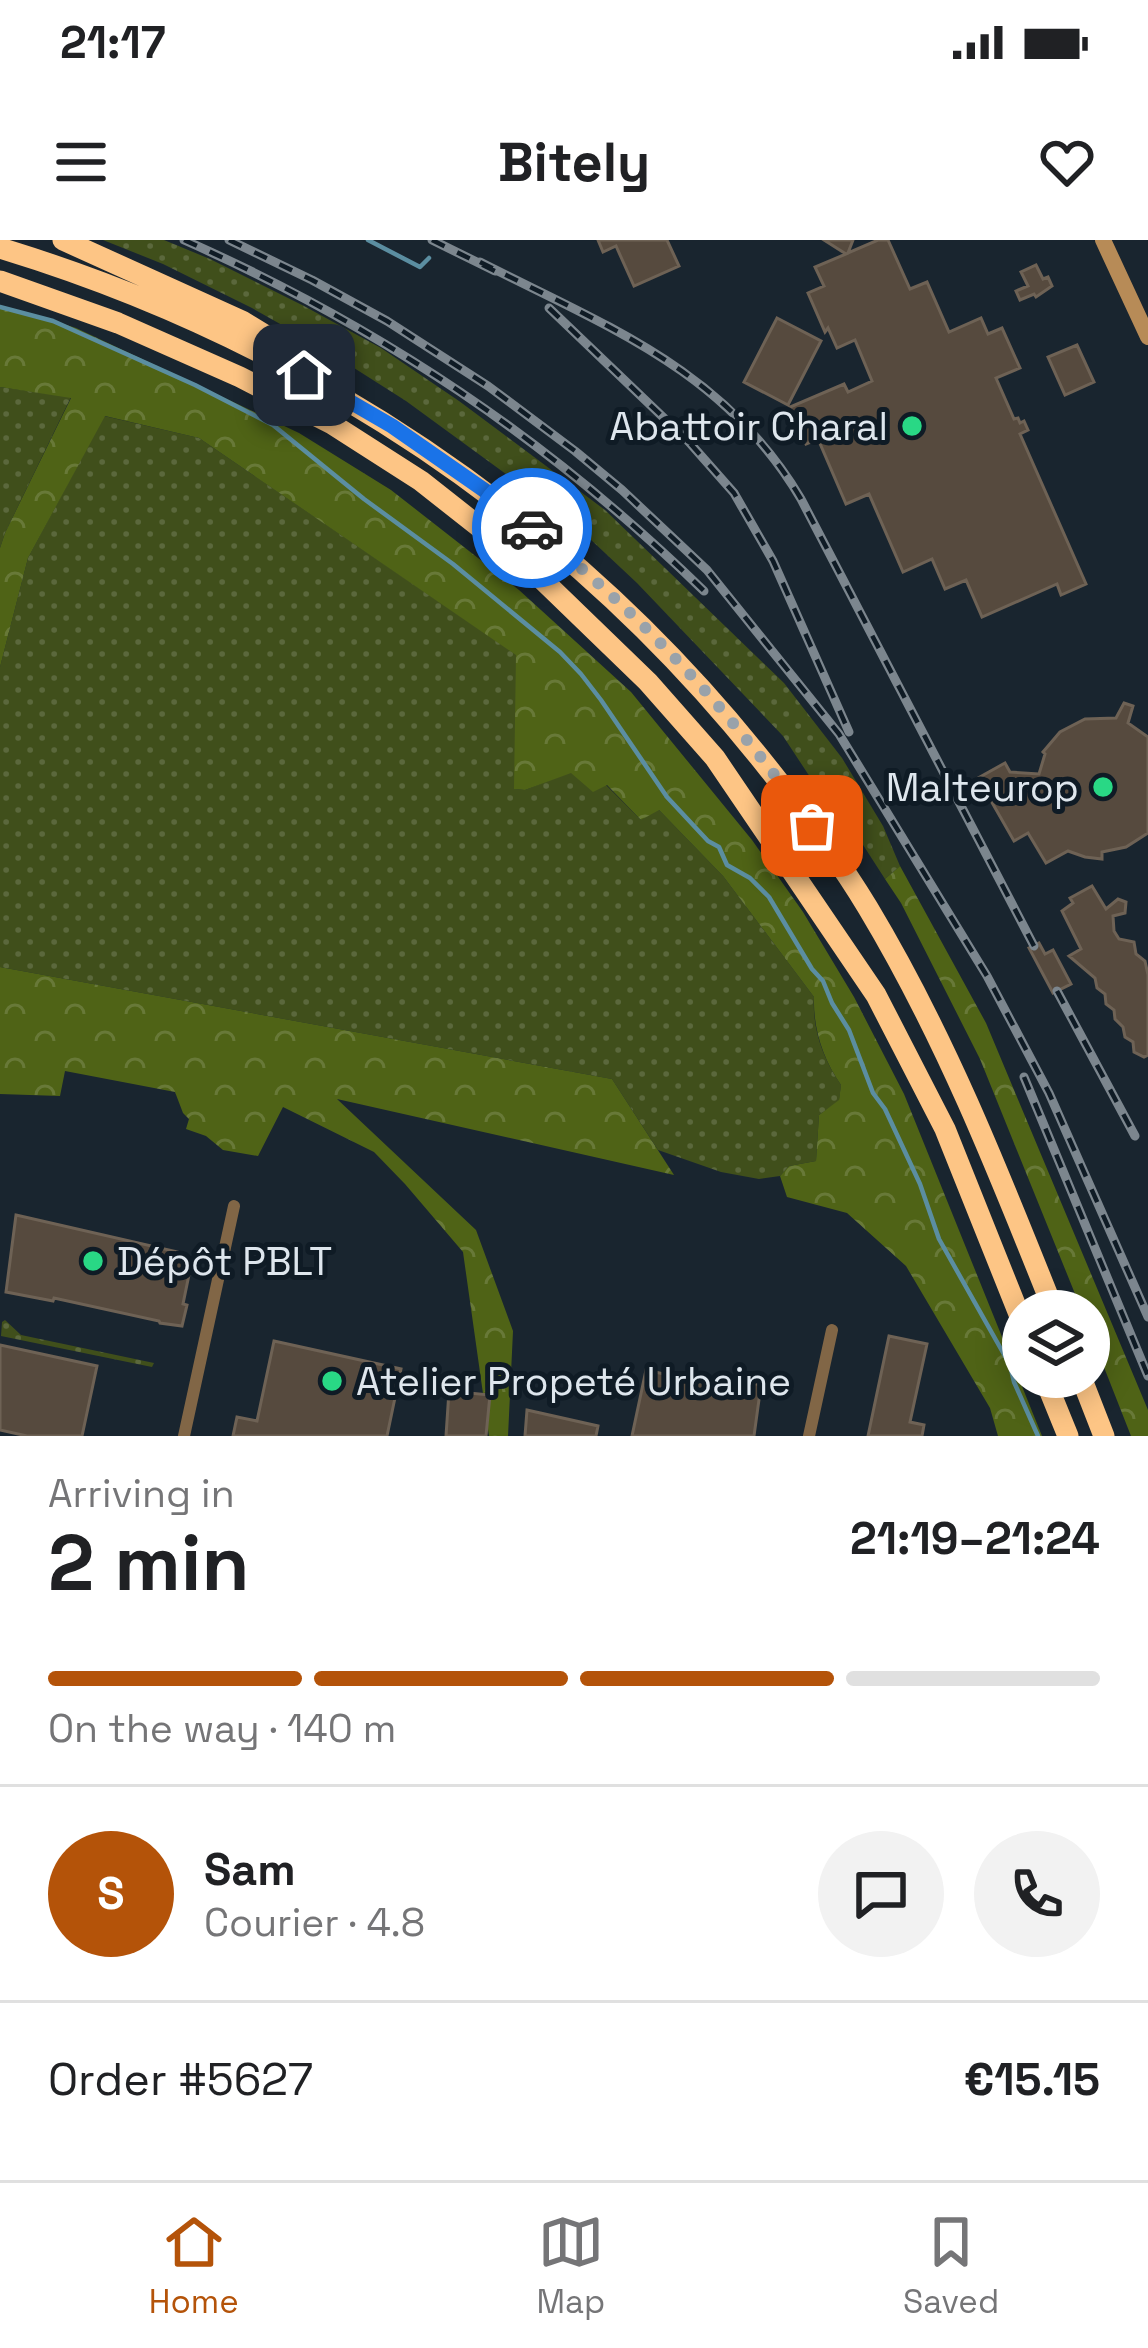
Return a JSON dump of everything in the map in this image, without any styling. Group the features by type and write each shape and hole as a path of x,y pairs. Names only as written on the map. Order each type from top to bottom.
{"highway":[{"path":"63,240 258,330 359,394 392,426"},
{"path":"0,248 174,310 304,375 392,426 484,490 603,588 692,676 791,797 866,904 939,1035 1046,1290"},
{"path":"0,281 118,323 332,424 421,481 526,563 648,682 715,758 876,995 945,1129 1009,1290"},
{"path":"1053,1398 1068,1436"},
{"path":"1089,1398 1104,1436"}],"street":[{"path":"1103,240 1148,337"},
{"path":"184,1436 234,1206"},
{"path":"809,1436 832,1330"}],"green space":[{"path":"103,240 164,240 304,306 381,348 605,510 784,683 842,758 883,826 900,866 885,879 783,736 573,523 406,401 321,347 163,264"},
{"path":"0,307 76,328 299,433 391,490 519,590 631,692 752,840 854,997 904,1094 1002,1337 1002,1398 1027,1398 1042,1436 998,1436 990,1408 906,1266 847,1213 787,1197 780,1176 789,1166 816,1161 819,1115 839,1100 841,1085 820,1043 814,997 723,876 659,810 641,820 607,785 593,792 571,773 525,790 514,789 516,655 199,438 105,416 28,558 0,667 0,548 71,398 0,387"},
{"path":"0,387 71,397 0,548"},
{"path":"104,416 199,438 517,655 515,789 525,790 571,772 606,785 641,820 658,809 723,876 814,997 820,1043 841,1085 839,1101 819,1115 816,1161 759,1179 721,1172 658,1150 612,1079 0,967 0,667 28,558"},
{"path":"900,866 986,1023 1098,1290 1074,1290 980,1059 885,879"},
{"path":"0,967 612,1079 674,1175 337,1099 476,1230 513,1331 508,1436 489,1436 463,1252 374,1152 283,1107 258,1156 223,1150 206,1136 186,1129 189,1119 175,1092 65,1071 60,1096 0,1094"},
{"path":"1110,1319 1148,1410 1148,1436 1131,1436 1110,1382"},
{"path":"5,1320 21,1335 154,1363 152,1367 1,1336"}],"building":[{"path":"598,240 667,240 679,266 634,286 616,246 603,252"},
{"name":"Abattoir Charal","path":"824,240 853,240 848,253 888,240 910,289 927,282 949,332 981,318 988,334 1002,328 1020,368 996,378 1014,419 1024,421 1028,430 1020,434 1086,584 1061,595 1057,584 982,617 966,580 945,589 932,559 903,572 869,494 846,504 818,439 806,444 790,407 844,384 848,392 872,381 855,340 837,348 808,293 824,286 815,267 846,254"},
{"path":"1036,265 1052,286 1036,297 1020,300 1016,291 1028,286 1021,272"},
{"path":"777,318 821,341 788,405 744,382"},
{"path":"1077,345 1094,382 1065,395 1048,357"},
{"path":"1124,703 1133,706 1128,723 1148,737 1148,833 1126,847 1102,852 1102,859 1068,851 1046,863 1028,833 1014,841 978,778 1005,763 1010,772 1039,774 1043,752 1060,732 1085,719 1116,718"},
{"path":"1092,886 1106,909 1118,899 1126,902 1125,913 1113,916 1114,931 1119,939 1134,942 1136,954 1145,961 1148,1055 1144,1057 1134,1052 1133,1042 1125,1037 1095,978 1069,956 1081,949 1062,911 1073,903 1070,898"},
{"path":"1039,943 1045,954 1053,950 1071,984 1053,993 1029,948"},
{"name":"Dépôt PBLT","path":"16,1215 178,1252 191,1265 182,1326 6,1292"},
{"path":"889,1336 927,1344 910,1422 924,1425 922,1436 868,1436"},
{"name":"Atelier Propeté Urbaine","path":"274,1341 401,1369 387,1436 233,1436 237,1417 257,1421"},
{"path":"0,1345 97,1366 82,1436 27,1436 0,1430"},
{"path":"646,1370 740,1391 742,1381 761,1385 754,1436 632,1436"},
{"path":"449,1391 490,1395 486,1436 446,1436"},
{"path":"527,1410 598,1426 596,1436 525,1436"}],"waterway":[{"path":"368,240 420,267 429,258"},
{"path":"0,307 53,321 273,425 453,564 581,674 667,797 719,847 727,865 769,897 823,981 920,1184 939,1239 1010,1365 1038,1436"}],"railway":[{"path":"184,240 327,310 460,392 585,485 704,591"},
{"path":"229,240 387,321 488,386 622,490 707,570 839,734 987,976 1049,1093 1148,1317"},
{"path":"432,240 495,271"},
{"path":"480,262 660,356 700,384 771,454 801,499 1034,946"},
{"path":"549,308 689,442 734,493 773,561 849,732"},
{"path":"1057,991 1135,1136"},
{"path":"1024,1077 1148,1376"}],"way so far":[{"path":"532,528 603,588 692,676 812,826"}],"place":[{"name":"Abattoir Charal","path":"912,426"},
{"name":"Malteurop","path":"1103,787"},
{"name":"Dépôt PBLT","path":"93,1261"},
{"name":"Atelier Propeté Urbaine","path":"332,1381"}],"route":[{"path":"304,375 392,426 532,528"}]}
